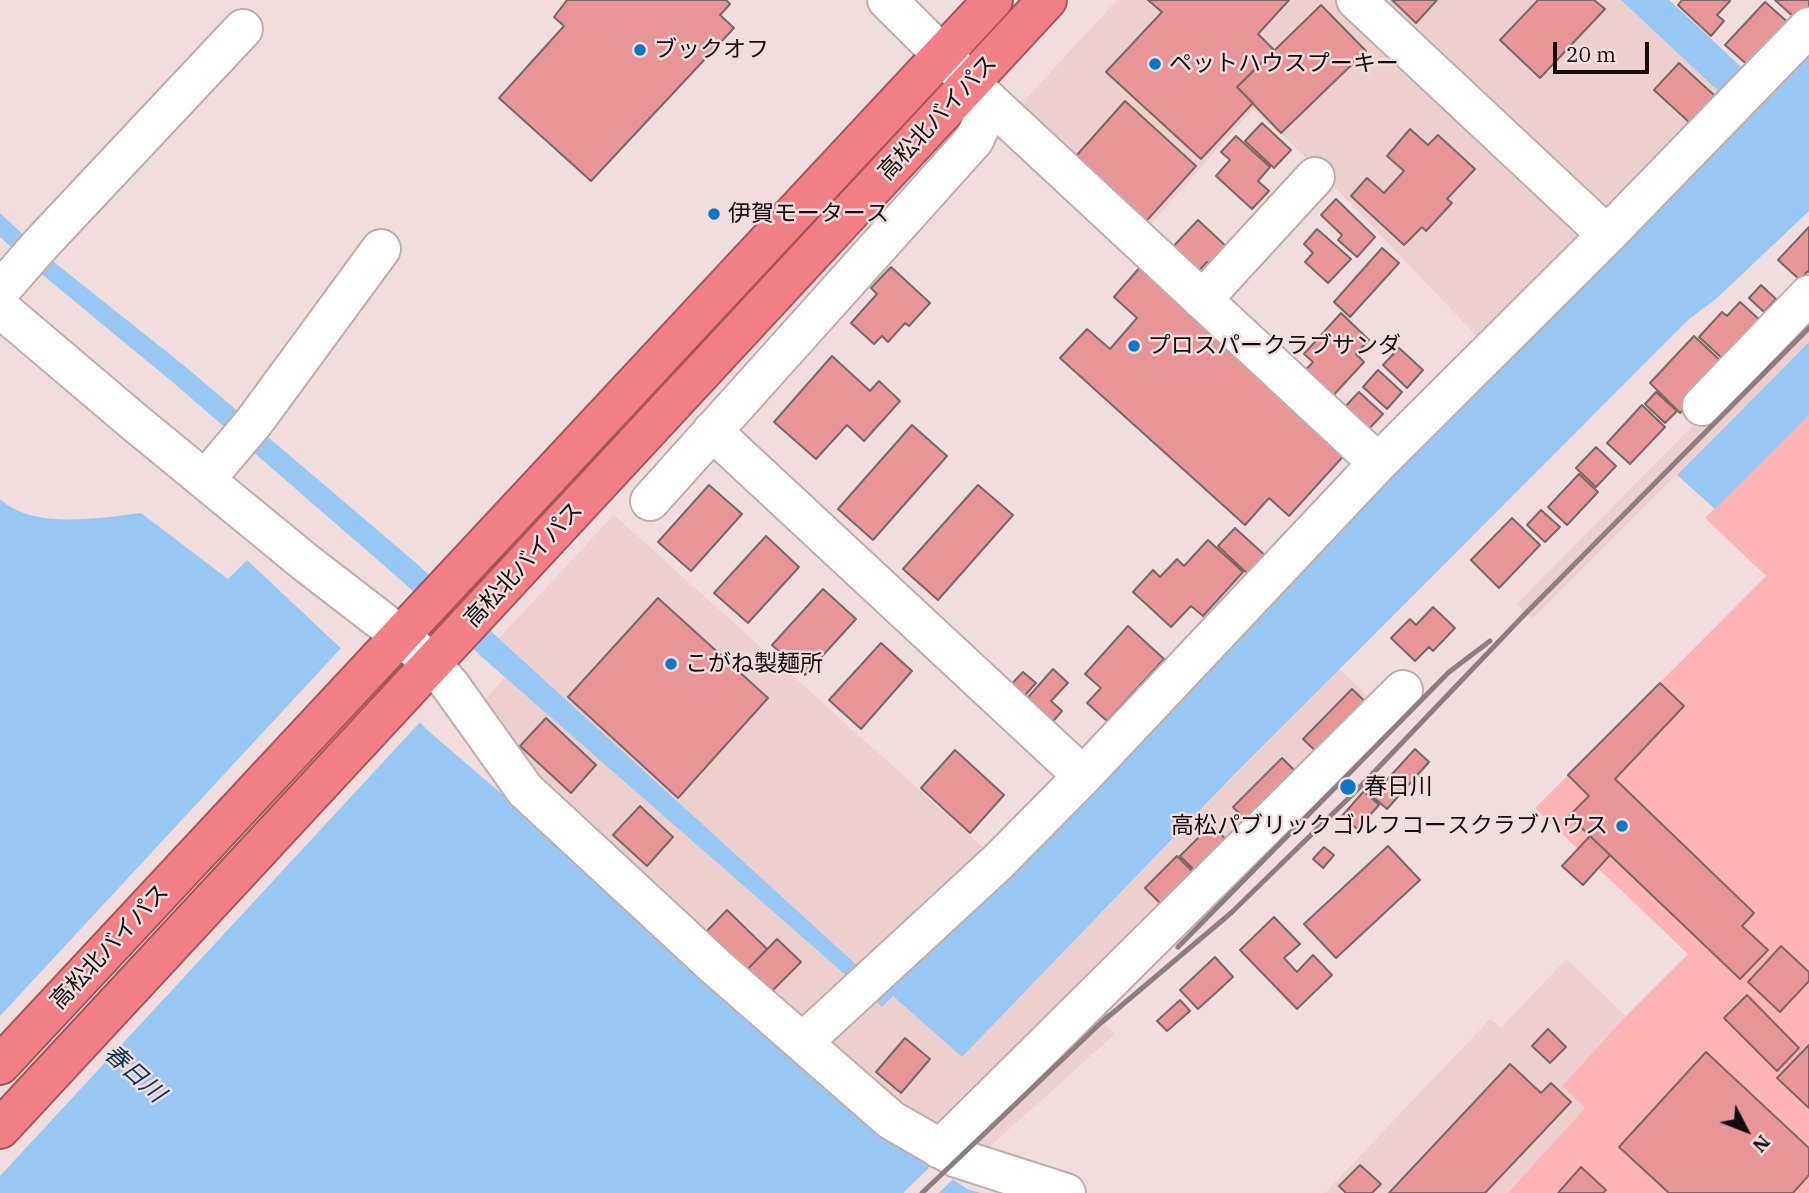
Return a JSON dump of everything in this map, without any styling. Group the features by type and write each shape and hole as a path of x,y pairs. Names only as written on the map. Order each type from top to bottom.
{"highway":[{"name":"高松北バイパス","path":"0,1065 993,0"},
{"name":"高松北バイパス","path":"0,1129 479,613 980,93 1047,0"}],"street":[{"path":"887,0 980,93 1378,463"},
{"path":"1356,0 1607,235"},
{"path":"803,1042 998,862 1083,776 1378,463 1607,235 1809,27"},
{"path":"20,267 243,29"},
{"path":"650,501 974,140 980,93"},
{"path":"1202,300 1315,177"},
{"path":"205,480 246,432 381,249"},
{"path":"1702,406 1809,295"},
{"path":"0,308 304,562 415,621 433,662 525,790 716,967 891,1120 957,1158 1066,1193"},
{"path":"712,431 1083,776"},
{"path":"940,1149 1403,691"}],"shaded area":[{"path":"1117,0 1337,0 1583,229 1581,247 1484,344 1313,164 1253,109 1143,233 1013,113"},
{"path":"1374,0 1621,0 1723,94 1615,210 1598,210"},
{"path":"1809,307 1809,342 1532,619 1517,604"},
{"path":"1809,415 1809,1193 1508,1193 1585,1108 1562,1086 1688,954 1535,808 1766,576 1705,518"},
{"path":"614,515 987,851 860,968 498,639"},
{"path":"1339,669 1381,709 941,1142 815,1042 868,995 892,995 962,1056"},
{"path":"505,677 851,980 798,1029 536,787 477,709"},
{"path":"1566,959 1626,1016 1562,1086 1586,1108 1508,1193 1325,1193 1490,1019 1501,1028"},
{"path":"1093,1013 1115,1034 958,1175 940,1157"}],"water":[{"path":"1621,0 1669,0 1749,74 1809,52 1809,211 1717,298 1688,320 1233,776 962,1057 893,996 882,1007 483,658 403,582 0,237 0,213 44,254 187,368 416,563 860,968 899,974 903,977 1745,116"},
{"path":"1809,342 1809,415 1715,509 1677,475"},
{"path":"0,499 14,509 30,515 68,520 141,513 228,579 247,560 433,735 951,1178 967,1189 981,1193 0,1193"}],"pier":[{"path":"343,646 422,720 0,1176 0,1016"},
{"path":"936,1161 955,1177 939,1193 903,1193"}],"building":[{"path":"567,0 726,0 730,4 720,15 734,28 591,181 499,98 564,26 554,17"},
{"path":"1148,0 1289,0 1258,34 1274,50 1237,87 1253,103 1201,159 1106,72 1162,12"},
{"path":"1392,0 1437,0 1416,23"},
{"path":"1538,0 1594,0 1605,9 1540,78 1500,40"},
{"path":"1682,0 1730,1 1717,15 1724,21 1711,36 1678,5"},
{"path":"1775,0 1809,0 1809,7 1797,20"},
{"path":"1765,2 1791,25 1751,68 1725,45"},
{"path":"1321,5 1366,51 1281,133 1237,87"},
{"path":"1679,63 1715,96 1690,123 1654,90"},
{"path":"1125,101 1196,166 1140,228 1069,164"},
{"path":"1262,123 1291,150 1274,168 1245,141"},
{"path":"1410,129 1428,145 1438,135 1475,169 1447,199 1452,203 1426,231 1422,227 1404,245 1351,196 1367,178 1384,193 1404,171 1387,156"},
{"path":"1236,136 1270,167 1258,181 1269,191 1252,209 1216,176 1230,160 1221,152"},
{"path":"1336,199 1375,237 1357,257 1338,240 1342,235 1321,215"},
{"path":"1198,220 1229,249 1212,267 1207,262 1195,275 1169,251"},
{"path":"1809,227 1809,272 1800,280 1778,260"},
{"path":"1317,229 1351,259 1328,283 1305,262 1313,253 1304,244"},
{"path":"1382,248 1399,263 1350,317 1334,302"},
{"path":"1141,266 1347,452 1289,516 1269,498 1245,525 1060,358 1087,329 1110,349 1137,318 1114,297"},
{"path":"891,267 930,303 909,326 905,323 888,342 882,336 874,344 851,323 877,294 871,288"},
{"path":"1761,285 1776,299 1764,312 1749,298"},
{"path":"1740,302 1762,322 1725,361 1699,337 1722,312 1727,316"},
{"path":"1341,313 1369,340 1356,354 1364,362 1330,399 1302,374 1313,362 1304,354"},
{"path":"1694,336 1725,365 1680,413 1650,383"},
{"path":"1399,348 1423,370 1407,388 1383,365"},
{"path":"832,356 870,391 879,381 900,401 864,441 847,425 816,459 774,422"},
{"path":"1378,370 1402,392 1387,409 1363,387"},
{"path":"1359,392 1383,414 1366,432 1342,410"},
{"path":"1656,392 1677,411 1665,423 1645,404"},
{"path":"1642,405 1665,427 1630,464 1607,443"},
{"path":"912,425 947,456 873,540 838,509"},
{"path":"1596,447 1616,466 1596,487 1576,468"},
{"path":"1579,474 1598,492 1567,525 1548,507"},
{"path":"709,485 742,514 691,571 658,542"},
{"path":"978,485 1013,515 938,600 903,569"},
{"path":"1541,510 1560,527 1545,542 1527,525"},
{"path":"1512,518 1540,545 1499,588 1471,560"},
{"path":"1235,528 1268,558 1251,577 1218,546"},
{"path":"766,536 799,567 748,623 714,593"},
{"path":"1208,540 1243,572 1203,616 1191,606 1171,627 1133,592 1153,570 1160,577 1177,559 1184,566"},
{"path":"823,589 856,619 805,675 772,645"},
{"path":"658,598 768,698 678,798 568,697"},
{"path":"1433,607 1455,628 1433,651 1429,647 1415,661 1391,638 1410,619 1416,625"},
{"path":"1128,626 1164,659 1107,721 1087,703 1101,688 1085,674"},
{"path":"881,643 912,671 861,729 829,700"},
{"path":"1053,669 1068,683 1051,701 1062,711 1049,726 1023,703"},
{"path":"1023,672 1036,683 1019,702 1006,690"},
{"name":"高松パブリックゴルフコースクラブハウス","path":"1660,683 1684,706 1615,779 1754,913 1742,926 1768,950 1740,979 1569,816 1589,796 1568,775"},
{"path":"1352,689 1372,708 1323,758 1303,739"},
{"path":"546,718 596,765 571,793 520,746"},
{"path":"1415,749 1429,762 1387,809 1372,796"},
{"path":"955,750 1004,795 970,833 921,788"},
{"path":"1282,758 1302,778 1253,827 1233,807"},
{"path":"1364,791 1379,805 1357,829 1342,816"},
{"path":"640,806 673,837 647,866 613,835"},
{"path":"1211,825 1236,849 1205,881 1180,856"},
{"path":"1590,836 1610,855 1583,885 1562,866"},
{"path":"1388,846 1420,880 1336,958 1304,924"},
{"path":"1324,847 1334,855 1323,868 1313,859"},
{"path":"1177,856 1201,880 1169,912 1145,888"},
{"path":"727,910 767,949 745,972 705,933"},
{"path":"1274,917 1300,944 1284,958 1297,972 1313,955 1332,975 1297,1009 1240,950"},
{"path":"777,939 801,962 769,994 745,972"},
{"path":"1781,946 1809,972 1809,981 1780,1012 1748,982"},
{"path":"1215,957 1233,977 1198,1009 1180,990"},
{"path":"1747,995 1799,1048 1777,1071 1724,1018"},
{"path":"1180,1000 1190,1011 1167,1031 1157,1021"},
{"path":"1548,1029 1566,1047 1550,1063 1532,1046"},
{"path":"905,1038 930,1059 901,1093 876,1072"},
{"path":"1809,1045 1809,1108 1777,1078"},
{"path":"1706,1052 1809,1148 1809,1175 1793,1193 1669,1193 1619,1147"},
{"path":"1510,1064 1541,1093 1551,1083 1571,1102 1485,1193 1389,1193"},
{"path":"1360,1165 1381,1184 1372,1193 1346,1193 1339,1186"},
{"path":"1581,1167 1606,1190 1603,1193 1558,1193"}],"railway":[{"path":"1102,1022 1231,913 1355,792 1526,613 1809,328"},
{"path":"1178,947 1449,672 1490,641"},
{"path":"922,1193 1108,1016"}],"place":[{"name":"ブックオフ","path":"640,50"},
{"name":"ペットハウスプーキー","path":"1155,64"},
{"name":"伊賀モータース","path":"714,214"},
{"name":"プロスパークラブサンダ","path":"1134,346"},
{"name":"こがね製麺所","path":"671,664"},
{"name":"春日川","path":"1348,787"},
{"name":"高松パブリックゴルフコースクラブハウス","path":"1622,826"}]}
